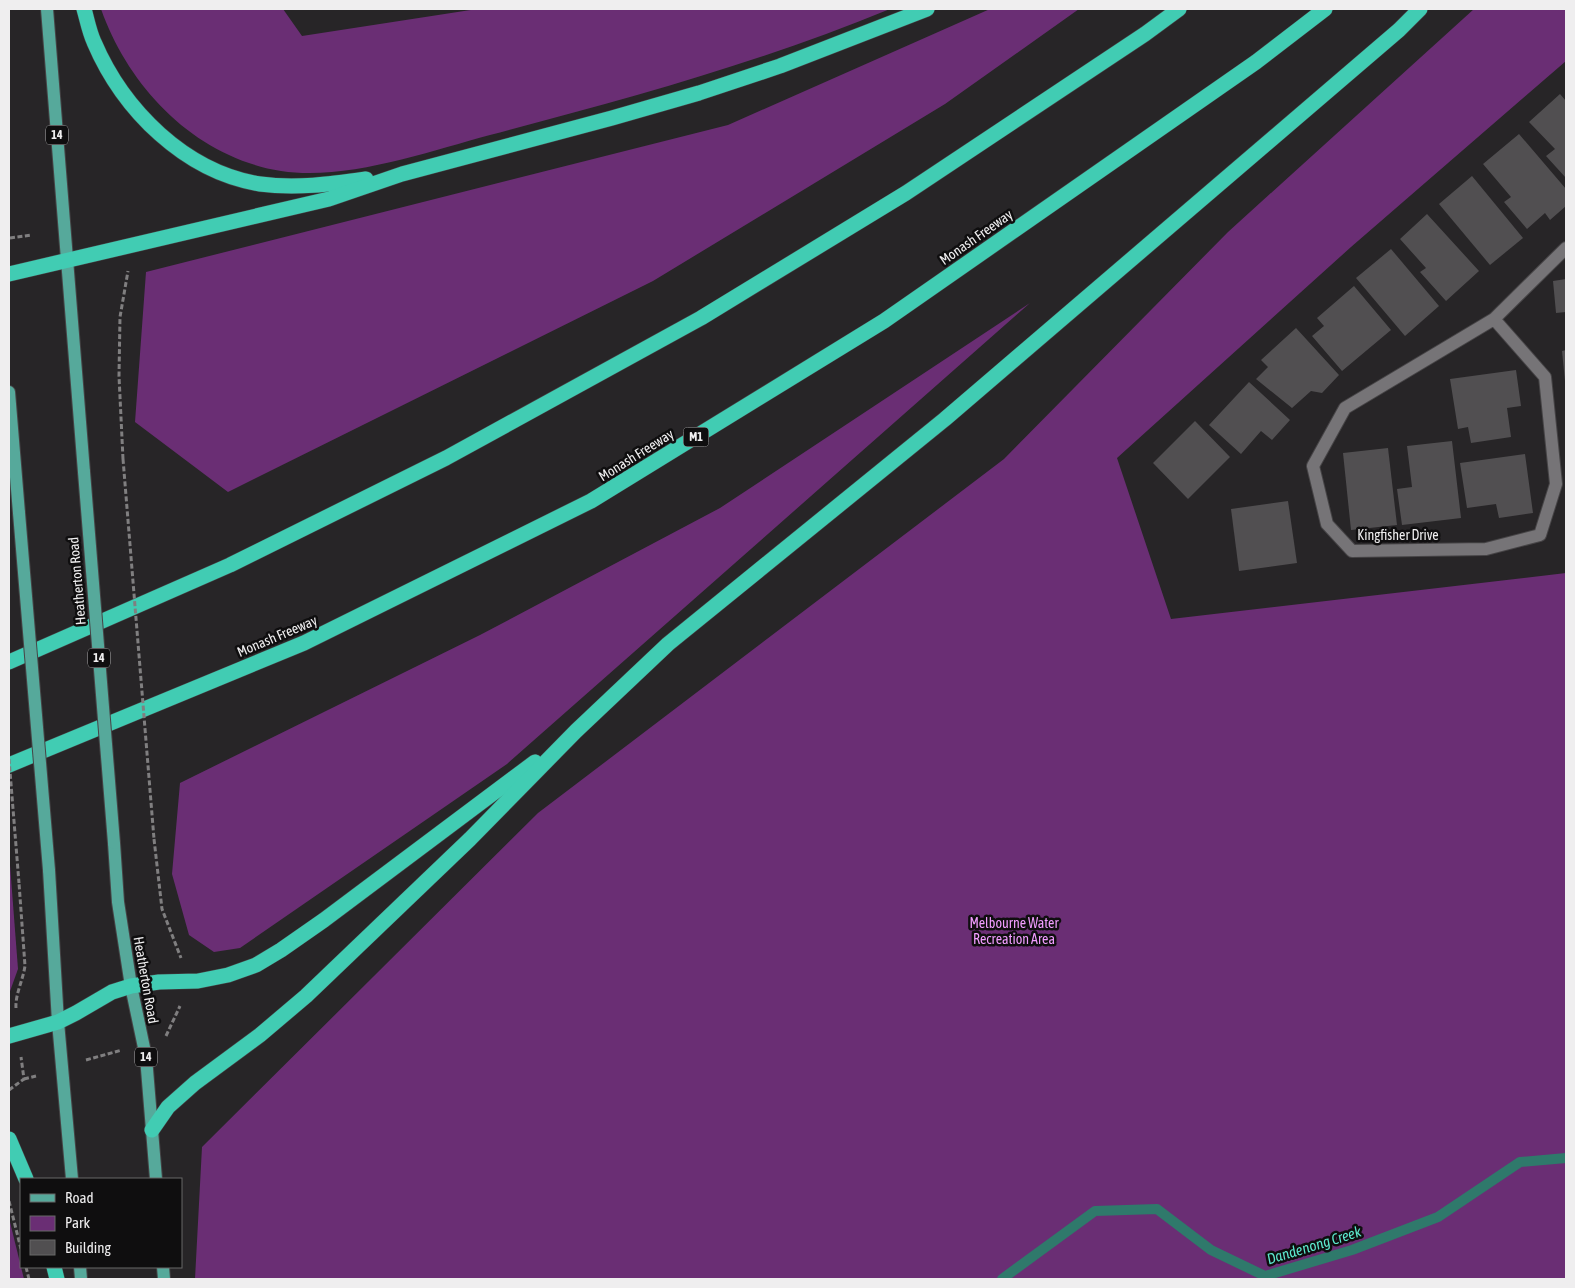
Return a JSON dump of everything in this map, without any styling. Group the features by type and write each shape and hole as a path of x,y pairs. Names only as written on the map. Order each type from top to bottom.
{"highway":[{"path":"84,9 93,41 112,77 133,108 182,152 208,168 259,184 290,186 326,185 402,174"},
{"path":"9,274 329,200 402,174 699,93 780,66 927,9"},
{"path":"9,662 230,565 420,471 692,323 906,193 1145,34 1179,9"},
{"name":"Monash Freeway","path":"9,765 304,644 591,501 884,321 1256,62 1325,9"},
{"path":"152,1130 168,1107 195,1083 260,1035 306,996 470,839 576,731 668,644 945,420 1384,43 1420,9"},
{"path":"13,1035 58,1022 112,992 131,986 159,982 198,981 228,975 256,964 281,950 324,920 576,731"},
{"path":"9,1139 26,1178"}],"main road":[{"name":"Heatherton Road","path":"47,9 118,902 131,986 146,1057 156,1178"},
{"path":"9,392 49,870 58,1022 72,1178"}],"lane":[{"name":"Kingfisher Drive","path":"1494,319 1545,377 1556,484 1540,535 1486,549 1352,551 1327,524 1313,466 1345,408 1494,319 1566,248"}],"path":[{"path":"10,238 32,235"},
{"path":"128,270 120,317 119,376 123,460 154,839 162,909 181,961"},
{"path":"9,759 25,966 16,1004 13,1035 24,1079"},
{"path":"164,1039 181,1004"},
{"path":"86,1060 122,1050"},
{"path":"9,1090 24,1079 36,1076"},
{"path":"9,1201 20,1245"}],"green space":[{"path":"101,9 283,9 302,36 477,9 890,9 742,63 592,108 386,163 332,172 306,173 281,171 250,163 221,151 194,134 169,114 129,66 113,38"},
{"path":"990,9 1079,9 945,104 653,281 228,492 135,422 146,272 728,125"},
{"name":"Melbourne Water Recreation Area","path":"1474,9 1566,9 1566,61 1351,247 1117,458 1171,619 1566,573 1566,1279 195,1279 202,1147 538,813 1004,459 1228,232"},
{"path":"1030,303 507,764 240,948 214,952 189,935 172,874 180,783 480,635 720,508"},
{"path":"9,852 18,969 9,994"},
{"path":"9,1218 24,1279 9,1279"}],"building":[{"path":"1560,94 1566,101 1566,178 1546,156 1555,149 1529,122"},
{"path":"1519,134 1566,189 1566,206 1550,220 1545,213 1527,229 1504,202 1511,197 1483,164"},
{"path":"1472,176 1523,238 1490,265 1439,204"},
{"path":"1427,214 1479,271 1446,301 1420,272 1426,268 1400,239"},
{"path":"1391,249 1439,306 1405,336 1356,278"},
{"path":"1566,279 1566,312 1556,313 1553,281"},
{"path":"1354,286 1391,330 1342,371 1312,336 1324,326 1317,318"},
{"path":"1296,328 1339,375 1322,393 1311,391 1292,408 1256,379 1268,367 1261,360"},
{"path":"1566,350 1566,381 1565,381 1562,351"},
{"path":"1516,370 1521,406 1507,408 1511,437 1471,443 1468,427 1458,429 1450,379"},
{"path":"1249,382 1290,420 1272,440 1261,431 1241,454 1209,425"},
{"path":"1195,421 1230,457 1188,499 1153,463"},
{"path":"1452,441 1461,518 1402,525 1397,489 1412,487 1407,446"},
{"path":"1388,448 1397,525 1351,530 1343,453"},
{"path":"1525,454 1533,513 1499,518 1496,504 1467,508 1460,463"},
{"path":"1288,501 1297,563 1239,571 1231,509"}],"waterway":[{"name":"Dandenong Creek","path":"1002,1279 1095,1211 1157,1209 1211,1250 1265,1276 1352,1250 1438,1217 1520,1162 1566,1158"}]}
